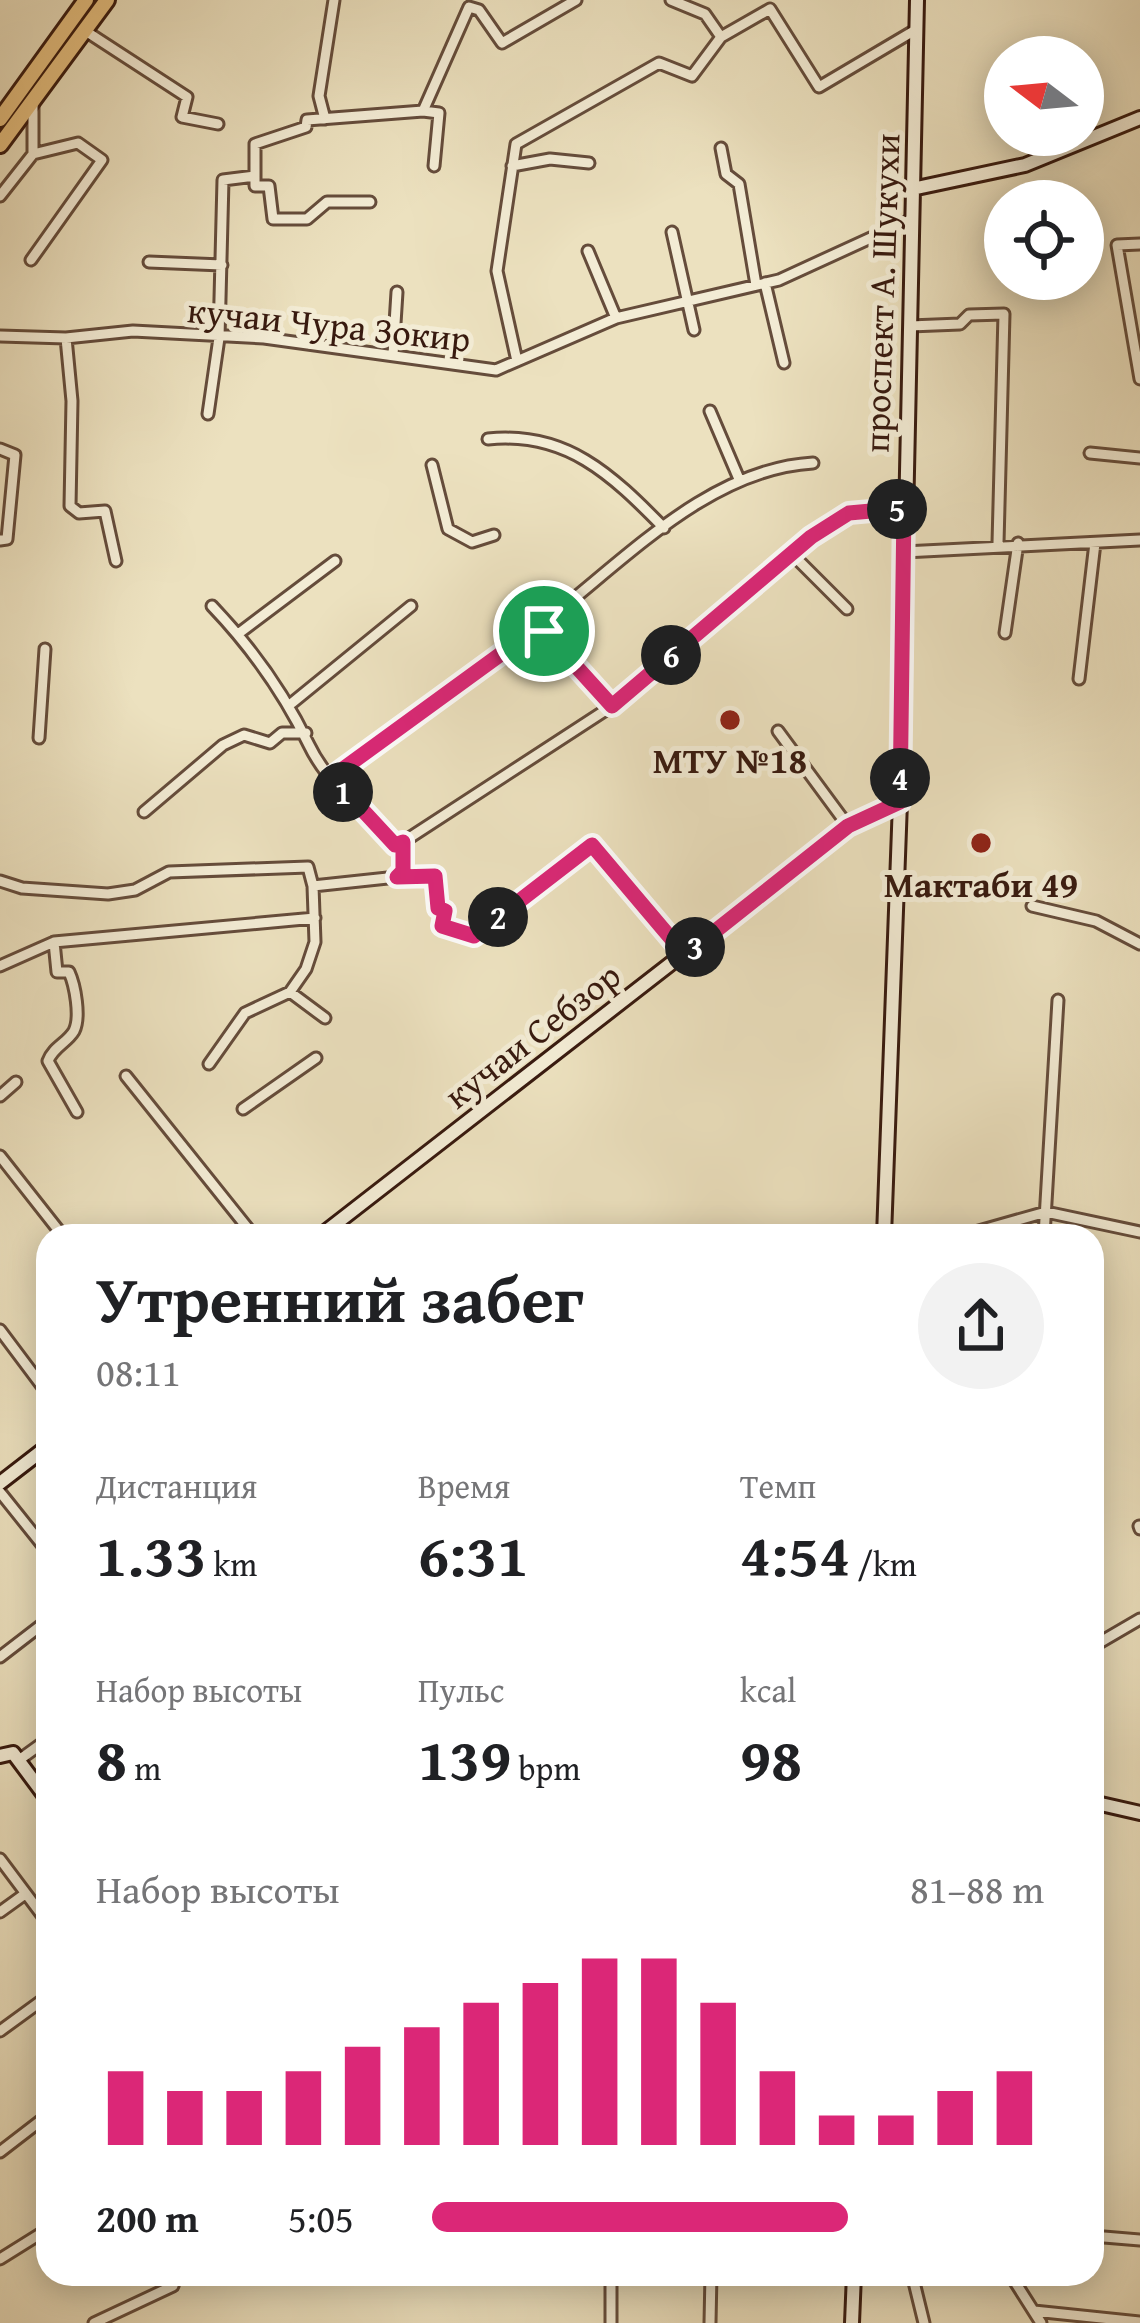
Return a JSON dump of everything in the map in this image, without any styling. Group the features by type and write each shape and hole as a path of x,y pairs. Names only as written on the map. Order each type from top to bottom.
{"main road":[{"path":"0,119 86,0"},
{"path":"0,145 107,0"},
{"name":"проспект А. Шукухи","path":"884,1224 900,802 917,0"},
{"path":"912,189 1025,164 1140,118"},
{"name":"кучаи Себзор","path":"336,1224 848,826 900,802"},
{"path":"0,1487 36,1456"},
{"path":"0,1756 9,1752 36,1783"},
{"path":"1104,1805 1140,1814"},
{"path":"852,2323 854,2286"}],"street":[{"path":"325,119 319,96 334,0"},
{"path":"424,112 469,7 479,10 502,43 576,0"},
{"path":"671,0 705,14 721,37"},
{"path":"517,361 497,271 515,144 659,63 692,76 721,37 770,4 784,0"},
{"path":"770,4 819,87 917,29"},
{"path":"84,30 187,97 182,117 218,124"},
{"path":"33,100 33,154"},
{"path":"255,181 255,144 306,127 308,120 439,113 434,166"},
{"path":"0,196 33,154 78,143 102,160 31,260"},
{"path":"722,148 726,174 739,184 760,284 784,363"},
{"path":"512,166 550,159 590,163"},
{"path":"208,414 220,338 223,179 269,186 273,219 307,219 327,202 370,202"},
{"name":"кучаи Чура Зокир","path":"0,336 66,338 133,331 263,338 496,370 616,318 760,284 912,219"},
{"path":"673,232 694,330"},
{"path":"1140,244 1117,245 1140,379"},
{"path":"588,251 616,318"},
{"path":"149,262 222,265"},
{"path":"394,356 397,292"},
{"path":"910,326 960,324 970,315 1004,314 998,543"},
{"path":"66,338 72,401 70,506 79,513 105,511 116,561"},
{"path":"710,411 739,479"},
{"path":"488,440 520,436 567,446 625,488 664,528"},
{"path":"0,449 15,455 7,539 0,540"},
{"path":"1090,453 1140,458"},
{"path":"544,631 546,621 664,528 739,479 763,469 813,463"},
{"path":"432,465 448,529 472,542 494,536"},
{"path":"212,606 292,704 332,777 395,845 612,706 791,553 849,513 904,508"},
{"path":"904,552 998,543 1140,540"},
{"path":"1005,634 1018,543"},
{"path":"1079,679 1095,543"},
{"path":"791,553 847,609"},
{"path":"238,634 335,562"},
{"path":"292,704 411,606"},
{"path":"544,631 612,706"},
{"path":"332,777 527,635 544,631"},
{"path":"39,738 45,649"},
{"path":"778,731 848,826"},
{"path":"144,812 224,745 244,735 270,743 282,733 306,733"},
{"path":"397,877 403,871 403,842"},
{"path":"313,886 435,876 438,908 445,911 442,926 474,936 592,845 685,955"},
{"path":"0,880 22,888 108,894 135,890 169,872 308,866 315,918 306,969 290,992 245,1013 208,1064"},
{"path":"1032,907 1096,921 1140,944"},
{"path":"0,966 54,942 315,918"},
{"path":"54,942 57,973 69,972 73,980 76,1014 74,1030 48,1061 77,1112"},
{"path":"290,992 326,1018"},
{"path":"1045,1224 1058,1000"},
{"path":"244,1109 316,1058"},
{"path":"125,1076 244,1224"},
{"path":"0,1096 16,1082"},
{"path":"0,1156 54,1224"},
{"path":"1004,1224 1046,1212 1102,1224"},
{"path":"1104,1224 1140,1232"},
{"path":"0,1330 36,1378"},
{"path":"0,1487 36,1536"},
{"path":"1104,1640 1140,1619"},
{"path":"2,1650 36,1628"},
{"path":"19,1760 36,1748"},
{"path":"0,1859 36,1907"},
{"path":"0,1912 26,1894"},
{"path":"0,2031 36,2005"},
{"path":"0,2152 36,2125"},
{"path":"1104,2237 1140,2240"},
{"path":"4,2259 36,2238"},
{"path":"94,2323 173,2286"},
{"path":"610,2286 611,2323"},
{"path":"710,2323 711,2286"},
{"path":"915,2286 924,2323"},
{"path":"1018,2286 1040,2323"},
{"path":"122,2310 125,2323"},
{"path":"1034,2311 1140,2322"}],"place":[{"name":"МТУ №18","path":"730,720"},
{"name":"Мактаби 49","path":"981,843"}],"route":[{"path":"904,508 900,802 886,804 848,826 685,955 592,845 474,936 442,926 445,911 438,908 435,876 397,877 403,871 403,842 395,845 332,777 527,635 544,631 612,706 811,537 849,513 904,508"}]}
